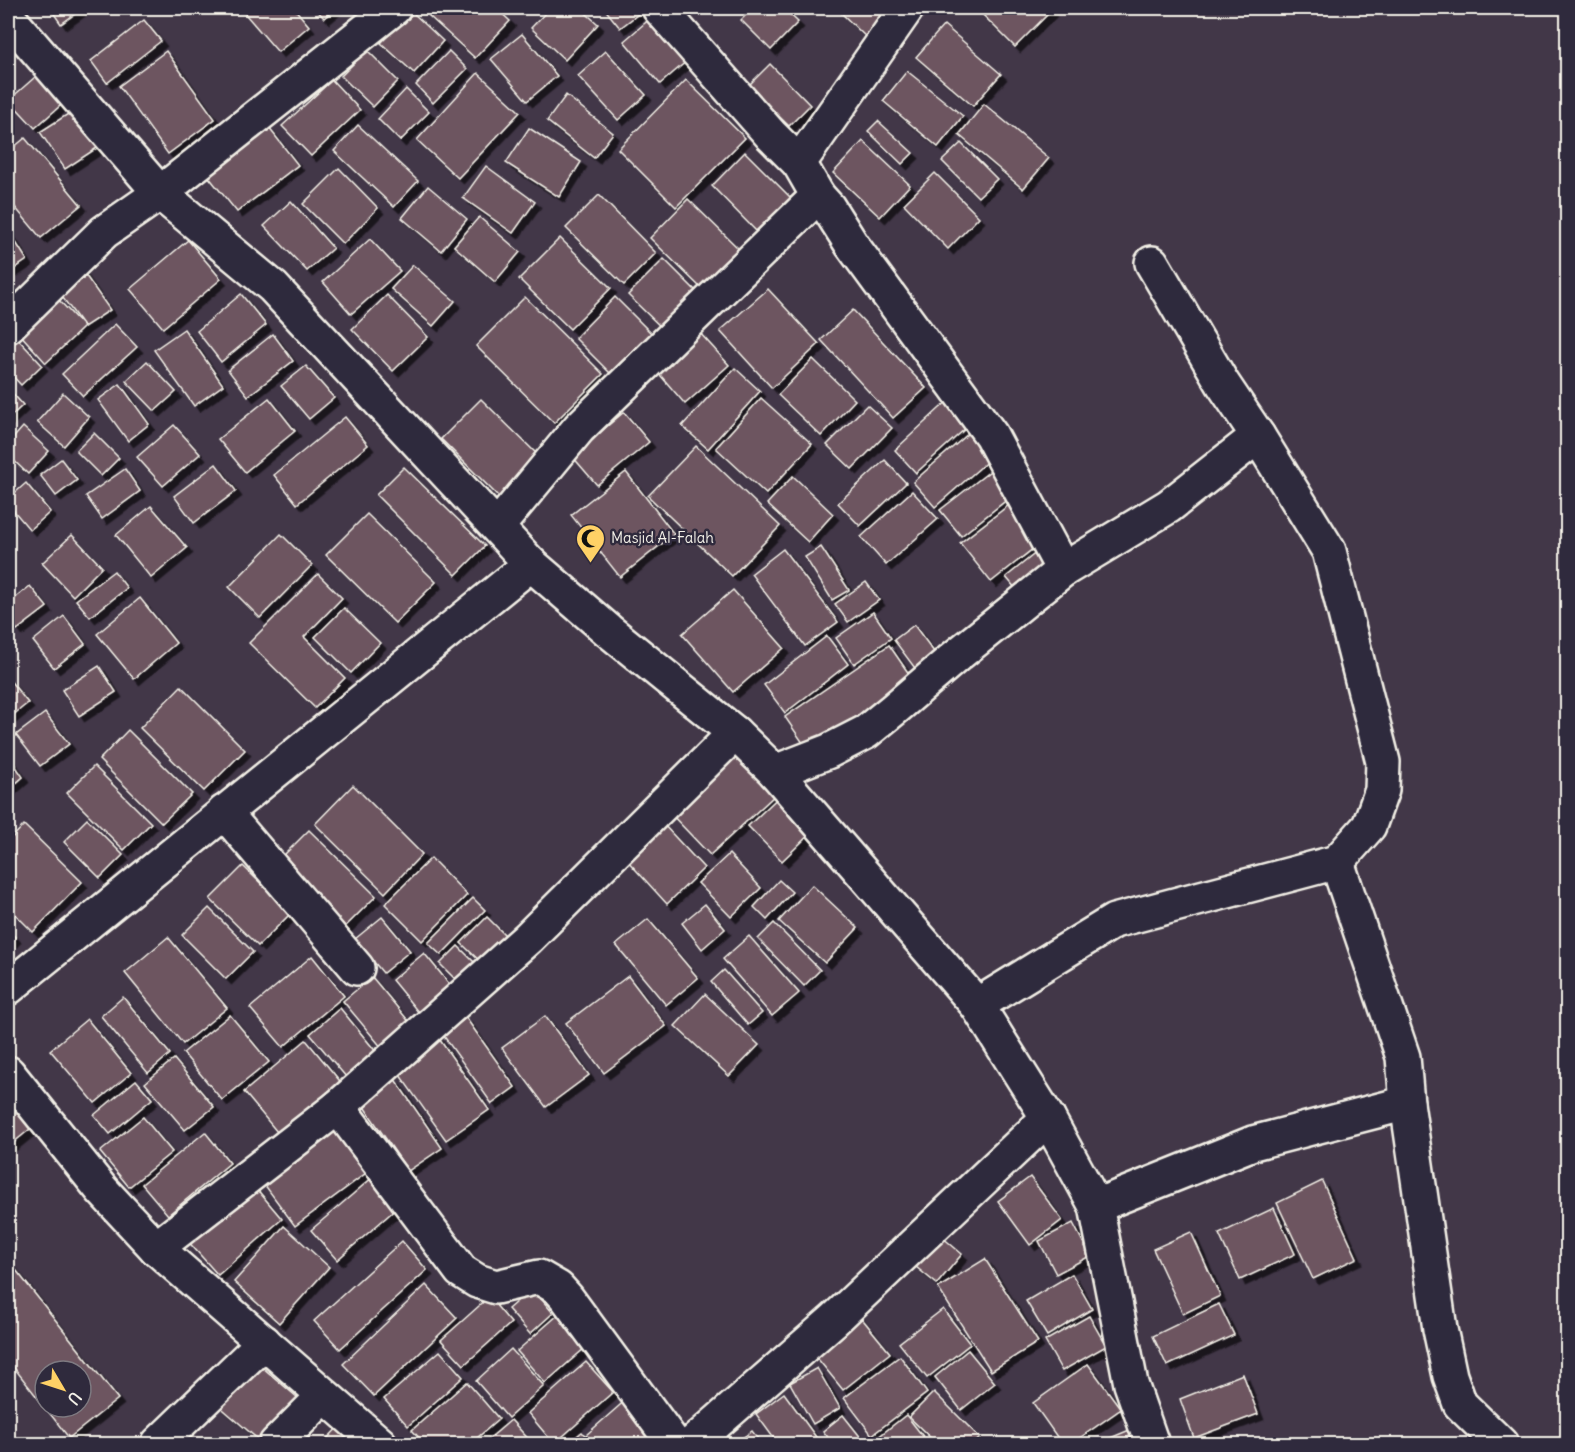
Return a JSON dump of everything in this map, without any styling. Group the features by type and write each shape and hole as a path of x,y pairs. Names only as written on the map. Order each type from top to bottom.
{"street":[{"path":"8,326 104,232 159,193 394,8"},
{"path":"659,8 771,135 799,163 818,196 828,207 852,245 991,435 1063,570"},
{"path":"799,163 907,8"},
{"path":"8,17 159,193 273,286 531,564 609,631 735,733 775,772 977,1005 1048,1118 1096,1206 1131,1384 1152,1444"},
{"path":"497,527 579,428 818,196"},
{"path":"977,1005 1114,921 1337,862 1369,825 1382,790 1383,762 1329,551 1223,384 1152,263"},
{"path":"775,772 829,751 866,732 1063,570 1169,506 1258,436"},
{"path":"8,988 531,564"},
{"path":"156,1248 338,1107 528,939 735,733"},
{"path":"224,812 357,968"},
{"path":"1337,862 1403,1057 1407,1103 1440,1329 1450,1376 1460,1404 1501,1444"},
{"path":"8,1073 102,1190 156,1248 380,1444"},
{"path":"1096,1206 1253,1143 1407,1103"},
{"path":"338,1107 461,1271 477,1281 496,1287 539,1277 558,1288 674,1444"},
{"path":"692,1444 834,1320 1048,1118"},
{"path":"158,1444 264,1342"},
{"path":"276,1444 324,1396"}],"building":[{"path":"50,8 83,8 61,24"},
{"path":"240,8 294,8 309,26 278,52"},
{"path":"315,8 336,8 324,18"},
{"path":"437,8 496,8 510,21 475,58 429,16"},
{"path":"550,8 580,8 598,24 565,60 531,28"},
{"path":"604,8 646,8 620,28"},
{"path":"753,8 783,8 798,22 771,50 741,20"},
{"path":"836,8 897,8 867,38"},
{"path":"976,8 1048,8 1051,11 1015,47"},
{"path":"411,11 443,41 414,73 381,43"},
{"path":"652,17 688,60 660,84 624,41"},
{"path":"144,20 161,41 107,83 91,61"},
{"path":"944,25 1001,74 973,106 916,57"},
{"path":"522,34 557,76 527,101 491,59"},
{"path":"367,50 398,81 373,107 341,76"},
{"path":"166,51 215,119 168,154 119,86"},
{"path":"449,51 467,69 433,103 416,85"},
{"path":"606,51 646,95 618,120 578,76"},
{"path":"770,64 810,105 789,126 748,86"},
{"path":"43,70 69,98 35,128 9,100"},
{"path":"907,71 963,116 938,147 883,101"},
{"path":"478,73 520,112 458,178 417,140"},
{"path":"332,80 360,110 311,156 282,126"},
{"path":"686,80 745,138 676,207 618,149"},
{"path":"406,89 429,112 400,141 378,119"},
{"path":"566,95 613,133 594,158 547,121"},
{"path":"984,104 1049,158 1023,189 959,135"},
{"path":"79,107 103,144 65,169 40,132"},
{"path":"878,121 913,153 902,164 868,131"},
{"path":"358,125 418,181 394,207 334,151"},
{"path":"269,128 298,165 237,212 208,176"},
{"path":"529,128 581,162 559,197 506,163"},
{"path":"25,138 81,205 41,238 8,199 8,152"},
{"path":"863,141 910,185 880,217 833,173"},
{"path":"961,143 997,179 978,197 942,161"},
{"path":"745,152 792,199 758,233 712,186"},
{"path":"486,166 535,202 513,233 463,198"},
{"path":"339,168 378,208 343,244 303,204"},
{"path":"935,173 979,217 948,249 904,204"},
{"path":"428,186 467,219 441,251 402,218"},
{"path":"599,195 656,253 624,285 566,228"},
{"path":"688,199 741,251 703,290 650,238"},
{"path":"291,201 333,248 307,271 264,226"},
{"path":"479,217 520,252 495,282 454,246"},
{"path":"8,230 27,260 8,273"},
{"path":"560,238 611,288 570,329 519,279"},
{"path":"370,239 400,271 351,314 323,282"},
{"path":"188,240 221,279 163,328 130,289"},
{"path":"664,259 702,297 666,332 628,295"},
{"path":"413,265 455,301 433,326 391,289"},
{"path":"81,269 110,310 84,327 55,287"},
{"path":"768,289 819,344 772,388 720,331"},
{"path":"241,294 266,325 221,362 197,331"},
{"path":"387,295 428,337 393,371 352,329"},
{"path":"525,297 603,374 554,423 476,346"},
{"path":"615,297 654,336 614,377 575,338"},
{"path":"57,298 84,327 46,363 19,333"},
{"path":"853,310 926,388 893,418 821,340"},
{"path":"115,324 137,347 83,396 62,374"},
{"path":"184,329 223,385 194,406 154,350"},
{"path":"699,332 729,365 685,404 655,369"},
{"path":"273,334 293,361 248,396 228,370"},
{"path":"17,338 42,365 21,385 8,371 8,346"},
{"path":"813,359 855,400 821,436 778,395"},
{"path":"147,361 176,392 155,411 126,381"},
{"path":"306,366 334,398 309,419 281,386"},
{"path":"735,368 760,391 708,449 682,426"},
{"path":"120,384 149,424 128,441 98,400"},
{"path":"8,388 23,405 8,419"},
{"path":"63,393 89,417 64,446 37,422"},
{"path":"954,395 976,419 916,473 895,450"},
{"path":"269,398 295,431 245,472 218,439"},
{"path":"761,398 812,444 766,494 716,448"},
{"path":"481,399 545,462 505,503 441,439"},
{"path":"867,405 892,428 852,469 827,445"},
{"path":"624,412 649,442 597,485 572,456"},
{"path":"345,417 368,445 297,504 274,475"},
{"path":"174,425 200,454 163,486 137,457"},
{"path":"23,427 49,451 28,474 8,455 8,444"},
{"path":"976,427 998,452 935,507 913,482"},
{"path":"94,433 119,458 101,476 76,451"},
{"path":"696,446 780,526 732,576 648,496"},
{"path":"61,459 77,480 56,496 40,475"},
{"path":"885,460 906,483 860,526 838,503"},
{"path":"216,464 236,491 194,523 174,496"},
{"path":"998,465 1018,491 961,536 940,510"},
{"path":"404,467 485,546 456,575 376,495"},
{"path":"125,469 140,491 102,519 86,496"},
{"path":"626,472 674,534 620,577 571,515"},
{"path":"793,476 833,514 808,542 767,504"},
{"path":"26,483 50,512 30,530 8,504 8,499"},
{"path":"912,491 938,519 886,565 861,537"},
{"path":"1009,505 1039,544 991,582 960,543"},
{"path":"151,506 187,548 151,578 116,535"},
{"path":"367,514 436,582 395,623 326,555"},
{"path":"281,534 312,565 260,618 229,587"},
{"path":"72,535 102,567 73,596 42,563"},
{"path":"821,547 849,590 832,600 805,557"},
{"path":"783,549 838,622 805,646 751,574"},
{"path":"1037,552 1051,569 1020,594 1006,577"},
{"path":"114,571 127,588 90,617 76,600"},
{"path":"318,574 342,598 304,637 345,678 315,708 249,643"},
{"path":"866,582 879,600 848,622 835,604"},
{"path":"30,586 47,607 17,630 8,618 8,604"},
{"path":"733,590 784,648 733,692 682,634"},
{"path":"140,598 176,643 134,679 97,634"},
{"path":"344,608 380,643 351,673 315,637"},
{"path":"873,612 891,638 854,664 836,638"},
{"path":"64,616 85,644 54,668 33,641"},
{"path":"914,625 943,664 923,679 894,640"},
{"path":"827,636 848,664 785,713 764,685"},
{"path":"889,645 916,684 812,756 785,717"},
{"path":"99,666 116,692 79,716 62,690"},
{"path":"8,678 28,703 8,719"},
{"path":"181,686 245,750 204,791 140,728"},
{"path":"45,713 69,744 40,766 16,735"},
{"path":"128,730 192,794 162,823 99,760"},
{"path":"735,752 775,795 710,855 670,813"},
{"path":"8,755 23,777 8,790"},
{"path":"94,766 151,823 124,850 67,793"},
{"path":"353,785 422,854 385,893 315,824"},
{"path":"786,790 819,825 782,861 748,826"},
{"path":"87,819 123,855 100,878 64,842"},
{"path":"663,824 704,868 667,904 626,859"},
{"path":"24,825 82,882 33,932 8,907 8,842"},
{"path":"309,830 376,896 344,928 278,861"},
{"path":"729,854 761,888 731,917 698,883"},
{"path":"431,858 467,895 422,941 385,904"},
{"path":"243,866 291,913 258,946 210,899"},
{"path":"779,880 792,892 767,920 754,907"},
{"path":"812,885 858,928 825,963 779,921"},
{"path":"473,898 485,910 441,955 428,943"},
{"path":"705,904 725,929 702,949 682,923"},
{"path":"209,908 253,952 226,979 182,935"},
{"path":"382,917 410,951 383,973 355,939"},
{"path":"487,917 512,942 486,967 461,943"},
{"path":"648,919 698,978 666,1005 616,945"},
{"path":"774,923 820,970 804,986 758,939"},
{"path":"8,929 15,937 8,945"},
{"path":"749,936 799,993 772,1016 723,959"},
{"path":"168,937 227,1008 183,1044 125,973"},
{"path":"458,946 479,967 461,985 440,964"},
{"path":"424,953 455,991 423,1018 392,980"},
{"path":"312,956 344,996 283,1047 250,1008"},
{"path":"724,970 762,1013 748,1025 711,982"},
{"path":"628,976 666,1026 604,1073 566,1023"},
{"path":"372,977 416,1030 387,1054 343,1001"},
{"path":"705,994 759,1045 729,1076 675,1026"},
{"path":"123,997 170,1054 148,1073 101,1016"},
{"path":"340,1008 382,1059 352,1084 310,1034"},
{"path":"230,1015 269,1062 222,1100 183,1053"},
{"path":"545,1016 589,1075 546,1107 502,1048"},
{"path":"466,1018 515,1087 492,1104 443,1035"},
{"path":"87,1019 131,1073 95,1103 50,1050"},
{"path":"435,1033 489,1110 446,1140 392,1064"},
{"path":"306,1040 344,1086 282,1138 244,1092"},
{"path":"174,1059 214,1107 185,1130 145,1083"},
{"path":"394,1078 442,1148 408,1171 360,1101"},
{"path":"136,1080 152,1099 110,1134 94,1115"},
{"path":"8,1091 35,1125 8,1147"},
{"path":"143,1117 172,1152 129,1187 100,1152"},
{"path":"343,1125 374,1167 295,1226 264,1184"},
{"path":"205,1132 230,1163 168,1215 142,1184"},
{"path":"380,1171 405,1201 337,1260 311,1230"},
{"path":"1030,1177 1062,1220 1030,1245 998,1201"},
{"path":"250,1181 282,1219 218,1275 185,1238"},
{"path":"1322,1181 1357,1258 1313,1279 1277,1203"},
{"path":"1274,1208 1295,1254 1240,1280 1219,1234"},
{"path":"1073,1223 1090,1256 1056,1274 1039,1241"},
{"path":"284,1226 329,1267 279,1323 234,1282"},
{"path":"1191,1232 1220,1296 1183,1314 1153,1249"},
{"path":"941,1236 962,1254 937,1284 916,1267"},
{"path":"402,1241 427,1270 340,1349 314,1321"},
{"path":"985,1259 1038,1342 991,1371 938,1288"},
{"path":"8,1260 86,1359 33,1359 33,1392 8,1360"},
{"path":"1072,1274 1092,1309 1047,1336 1026,1301"},
{"path":"426,1285 457,1318 374,1396 343,1364"},
{"path":"532,1288 553,1313 530,1334 508,1309"},
{"path":"489,1297 511,1323 464,1365 441,1340"},
{"path":"1219,1304 1234,1335 1167,1366 1153,1336"},
{"path":"566,1308 594,1340 545,1383 517,1351"},
{"path":"943,1309 970,1344 927,1378 899,1343"},
{"path":"859,1315 890,1353 843,1390 813,1353"},
{"path":"1089,1316 1106,1346 1062,1371 1045,1341"},
{"path":"511,1349 544,1386 508,1418 476,1381"},
{"path":"968,1350 995,1383 961,1410 935,1377"},
{"path":"440,1351 463,1377 408,1426 384,1399"},
{"path":"900,1356 927,1393 872,1435 844,1398"},
{"path":"255,1361 298,1398 260,1441 217,1404"},
{"path":"586,1362 613,1392 554,1444 528,1413"},
{"path":"1088,1364 1121,1409 1071,1444 1062,1444 1033,1403"},
{"path":"93,1367 118,1399 93,1419"},
{"path":"817,1368 840,1408 813,1424 790,1383"},
{"path":"1243,1374 1258,1414 1194,1438 1180,1399"},
{"path":"467,1382 499,1419 470,1444 425,1444 412,1430"},
{"path":"934,1392 980,1438 973,1444 937,1444 909,1417"},
{"path":"784,1393 821,1444 778,1444 756,1414"},
{"path":"628,1398 668,1444 595,1444 586,1435"},
{"path":"843,1415 866,1444 833,1444 823,1431"},
{"path":"906,1415 929,1444 874,1444 872,1442"},
{"path":"347,1418 376,1444 322,1444"},
{"path":"54,1419 93,1419 69,1438"},
{"path":"511,1420 533,1444 483,1444"},
{"path":"1139,1426 1147,1444 1096,1444"},
{"path":"752,1431 762,1444 734,1444"},
{"path":"582,1432 593,1444 567,1444"}],"place":[{"name":"Masjid Al-Falah","path":"590,564"}]}
